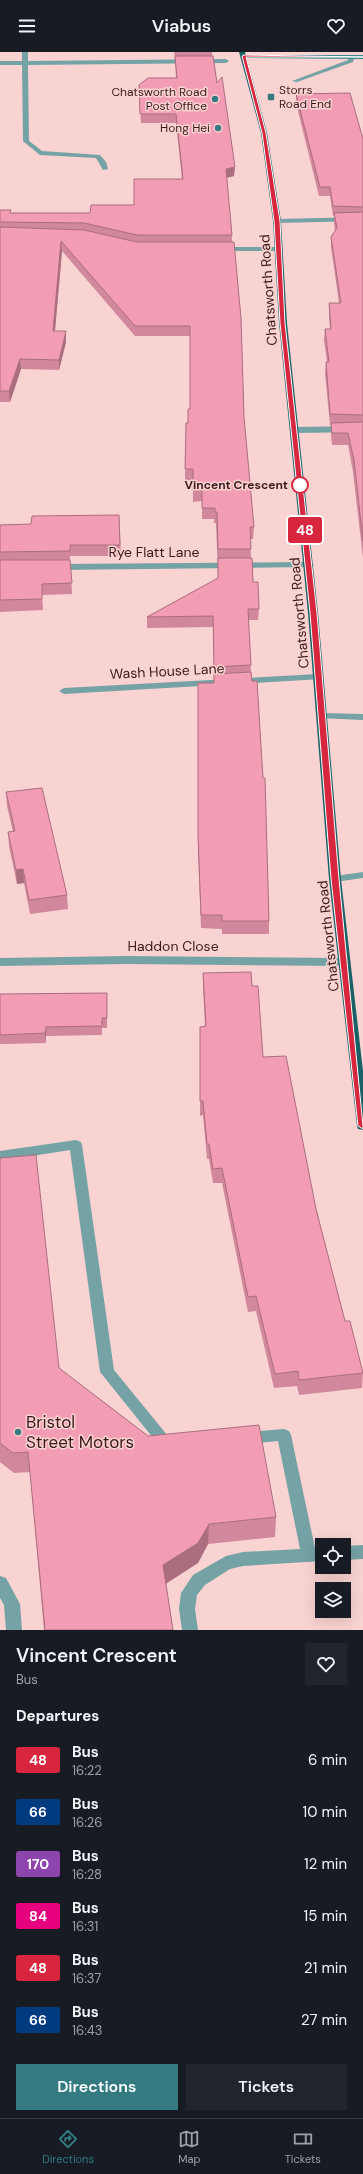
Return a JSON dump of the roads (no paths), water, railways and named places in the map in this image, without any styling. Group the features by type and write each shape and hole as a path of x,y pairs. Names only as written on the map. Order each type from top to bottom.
{"highway":[{"name":"Chatsworth Road","path":"243,54 264,133 277,221 283,323 309,565 335,879 363,1126"}],"main road":[{"path":"243,54 363,56"}],"street":[{"path":"26,52 26,141 40,153 98,156 103,162 105,169"},
{"path":"294,81 351,61 352,56"},
{"path":"0,63 226,61"},
{"path":"277,221 363,219"},
{"path":"208,249 279,249"},
{"path":"295,430 363,429"},
{"name":"Rye Flatt Lane","path":"48,567 309,565"},
{"name":"Wash House Lane","path":"64,691 318,677"},
{"path":"322,716 363,717"},
{"path":"335,879 363,875"},
{"name":"Haddon Close","path":"0,962 126,960 345,962"},
{"path":"0,1156 76,1146 107,1372 165,1445 181,1444"},
{"path":"190,1630 187,1609 189,1593 200,1580 216,1569 226,1563 243,1559 315,1554 284,1435 237,1439"},
{"path":"351,1553 363,1552"},
{"path":"0,1583 12,1604 14,1630"}],"place":[{"name":"Storrs Road End","path":"271,97"},
{"name":"Chatsworth Road Post Office","path":"215,99"},
{"name":"Hong Hei","path":"218,128"},
{"name":"Vincent Crescent","path":"300,485"},
{"name":"Bristol Street Motors","path":"18,1432"}]}
